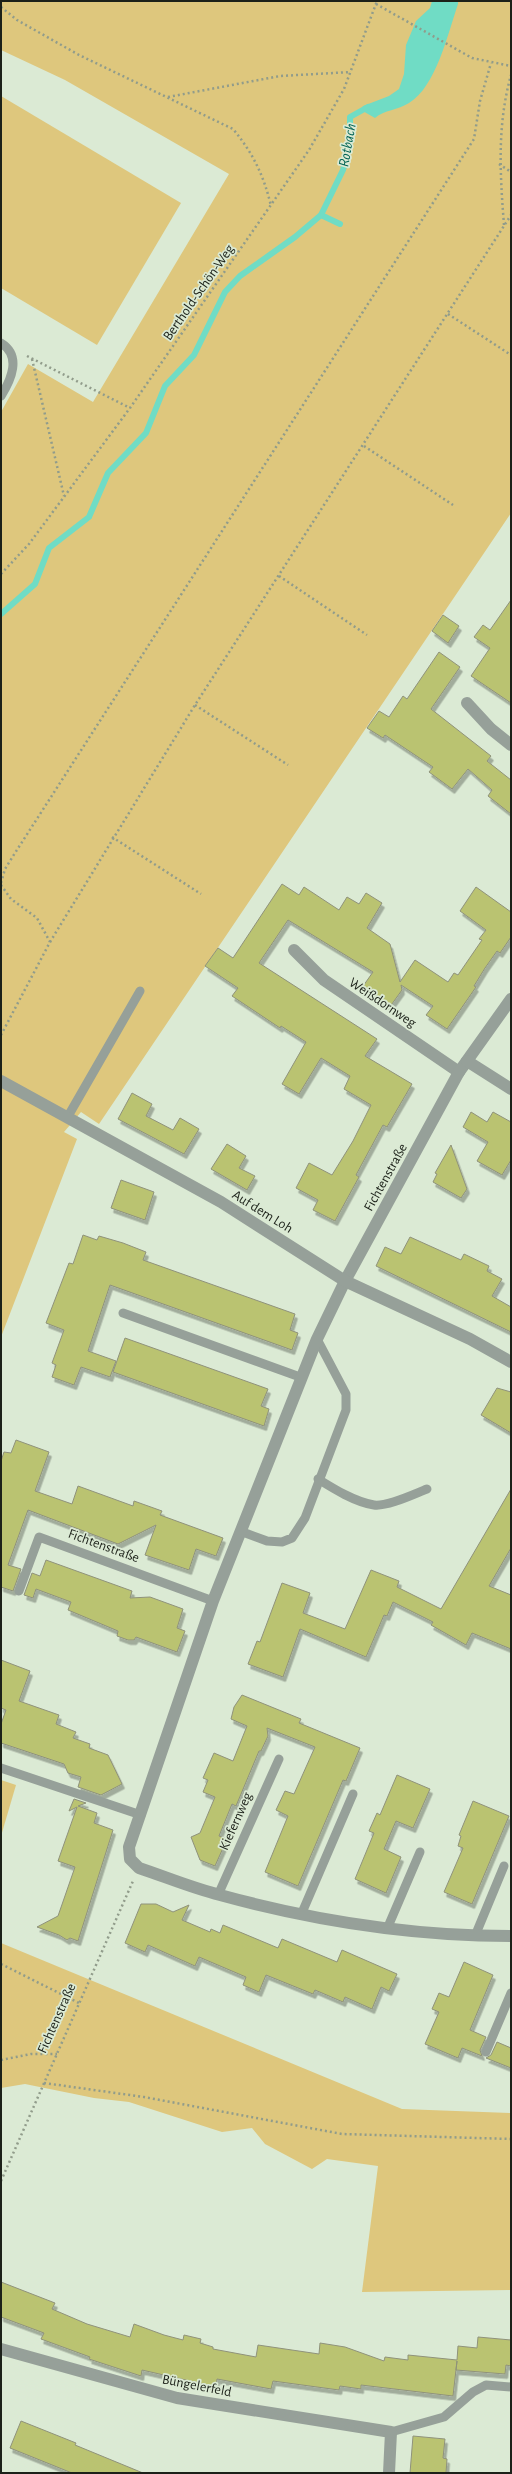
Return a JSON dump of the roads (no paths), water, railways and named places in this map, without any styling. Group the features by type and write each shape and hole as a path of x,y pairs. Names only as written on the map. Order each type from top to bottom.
{"street":[{"path":"467,703 491,729 511,745"},
{"name":"Weißdornweg","path":"294,950 324,980 459,1072"},
{"name":"Fichtenstraße","path":"218,1895 139,1868 130,1859 129,1847 213,1601 300,1377 345,1281 459,1072 511,999"},
{"path":"467,1061 511,1089"},
{"name":"Auf dem Loh","path":"1,1081 221,1202 345,1281 470,1339 511,1362"},
{"path":"218,1895 301,1915 387,1929 476,1936 511,1936"},
{"name":"Büngelerfeld","path":"1,2349 177,2398 391,2432"},
{"path":"389,2473 391,2432"}],"lane":[{"path":"1,396 10,380 14,368 4,345"},
{"path":"67,1118 140,991"},
{"path":"122,1313 300,1377"},
{"path":"240,1531 267,1541 282,1542 292,1538 304,1518 346,1410 346,1394 317,1340"},
{"path":"318,1479 340,1492 374,1505 393,1502 427,1489"},
{"name":"Fichtenstraße","path":"19,1590 38,1537 213,1601"},
{"name":"Kiefernweg","path":"218,1895 279,1759"},
{"path":"1,1768 141,1815"},
{"path":"301,1915 353,1794"},
{"path":"387,1929 420,1852"},
{"path":"476,1936 504,1866"},
{"path":"486,2052 511,1993"},
{"name":"Büngelerfeld","path":"391,2432 444,2417 473,2392 486,2385 511,2388"}],"water":[{"path":"432,1 458,1 445,44 434,72 427,85 409,103 383,113 375,118 361,110 363,106 389,96 399,89 404,74 406,45 416,21 430,8"}],"waterway":[{"path":"1,614 35,584 49,548 89,517 108,473 146,433 165,386 194,355 225,292 240,276 295,237 321,215 343,170 350,143 350,117 368,107"},
{"name":"Rotbach","path":"321,215 340,224"}]}
